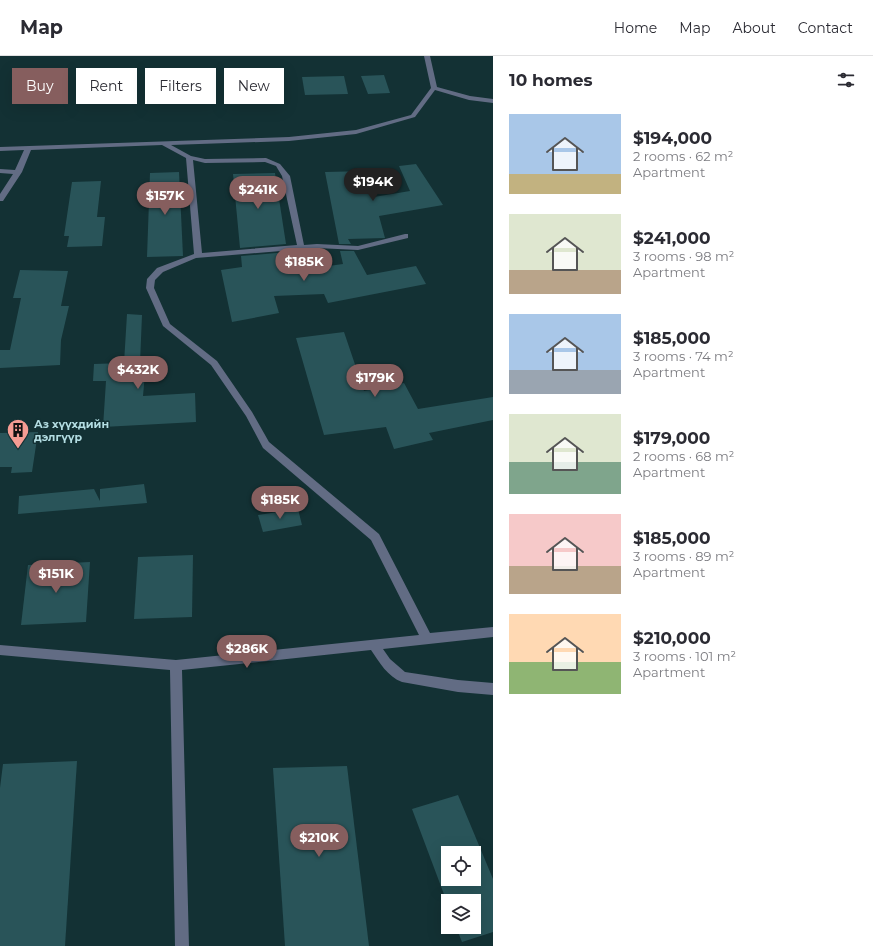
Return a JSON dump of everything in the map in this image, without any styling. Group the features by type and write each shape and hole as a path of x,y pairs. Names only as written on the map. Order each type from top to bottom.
{"street":[{"path":"0,149 289,139 356,132 412,116 434,88 430,64 427,56"},
{"path":"434,88 469,98 493,101"},
{"path":"162,144 189,157 205,161 266,160 278,165 286,176 301,248"},
{"path":"0,199 18,172 28,148"},
{"path":"189,157 198,256"},
{"path":"0,171 18,172"},
{"path":"405,236 358,248 318,246 198,256 160,270 151,279 150,288 167,326 214,363 249,414 266,445 375,537 427,638"},
{"path":"0,650 176,665 493,632"},
{"path":"374,644 386,663 402,677 458,686 493,689"},
{"path":"176,665 182,946"}],"building":[{"path":"384,75 390,93 368,94 361,76"},
{"path":"344,76 348,94 305,95 302,77"},
{"path":"416,164 443,205 379,216 385,238 348,239 351,244 339,244 325,172 368,171 374,197 410,191 399,166"},
{"path":"179,172 183,256 147,257 150,173"},
{"path":"275,173 286,244 240,248 233,174"},
{"path":"101,181 97,217 105,217 102,246 67,247 69,236 64,236 72,182"},
{"path":"340,251 354,251 367,275 416,266 426,284 328,303 324,294 274,296 279,313 232,322 221,270 242,267 241,256 288,252 289,261 303,259 307,269 343,264"},
{"path":"20,270 68,271 61,306 69,306 61,340 60,365 0,368 0,350 10,350 21,298 13,298"},
{"path":"127,314 142,315 140,363 146,362 143,396 195,393 196,422 103,427 106,381 93,381 94,364 124,363"},
{"path":"344,332 364,391 404,383 418,409 493,397 493,420 429,433 433,440 394,449 386,427 324,435 296,338"},
{"name":"Аз хүүхдийн дэлгүүр","path":"38,432 32,472 11,473 12,467 0,467 0,433"},
{"path":"144,484 147,503 18,514 19,496 94,489 100,501 100,489"},
{"path":"298,509 302,525 263,532 258,515"},
{"path":"193,555 192,617 134,619 138,557"},
{"path":"90,562 86,622 21,625 28,565"},
{"path":"77,761 65,946 0,946 0,788 3,764"},
{"path":"347,766 369,946 285,946 273,768"},
{"path":"458,795 479,846 441,846 441,886 481,886 481,850 493,879 493,932 462,942 459,934 481,934 481,894 444,894 412,809"}],"place":[{"name":"Аз хүүхдийн дэлгүүр","path":"18,450"}]}
